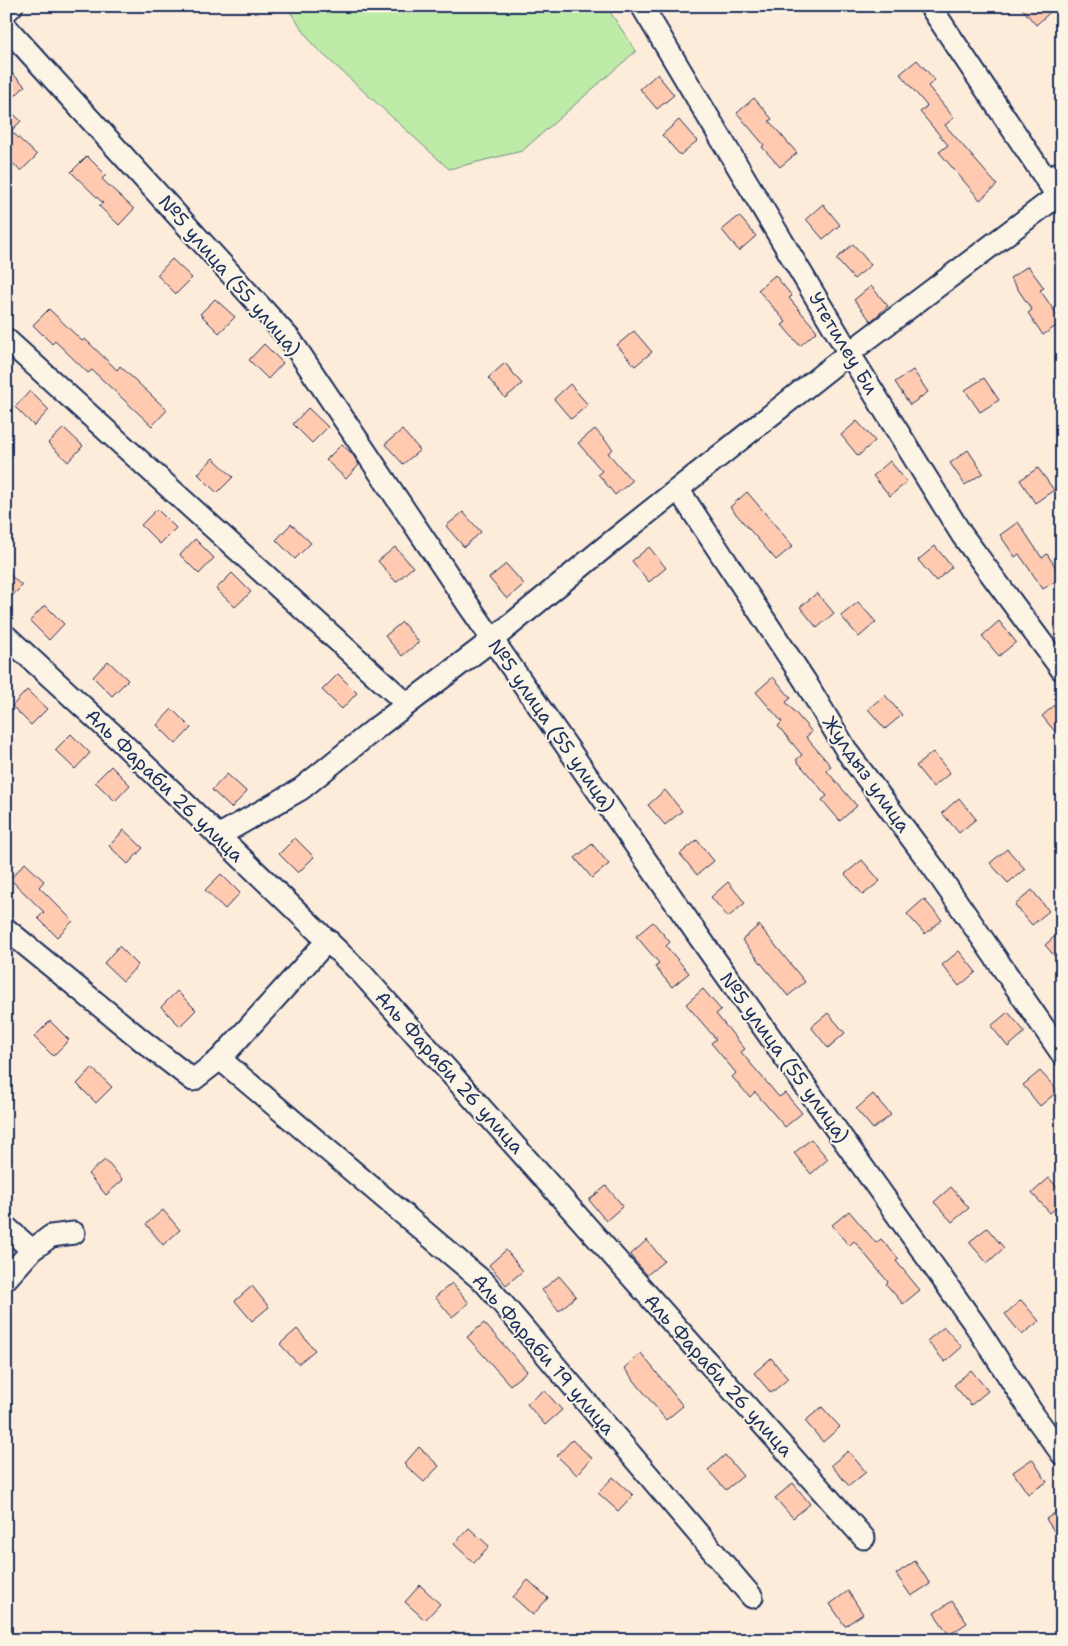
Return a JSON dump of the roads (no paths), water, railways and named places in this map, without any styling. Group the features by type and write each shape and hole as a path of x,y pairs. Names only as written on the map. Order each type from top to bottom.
{"street":[{"path":"6,12 12,6"},
{"name":"Утетилеу Би","path":"642,6 849,353 962,535 1062,670"},
{"path":"218,836 301,790 407,704 492,640 678,489 1057,188 930,6"},
{"name":"№5 улица (55 улица)","path":"6,27 290,339 492,640 709,951 970,1318 1035,1417 1062,1454"},
{"path":"6,339 407,704"},
{"name":"Жулдыз улица","path":"678,489 804,681 848,752 933,867 1062,1054"},
{"name":"Аль Фараби 26 улица","path":"6,636 364,974 864,1538"},
{"path":"6,929 193,1080 220,1058 328,940"},
{"name":"Аль Фараби 19 улица","path":"220,1058 485,1283 752,1597"},
{"path":"6,1227 32,1250"},
{"path":"6,1279 32,1250 52,1236 74,1233"}]}
